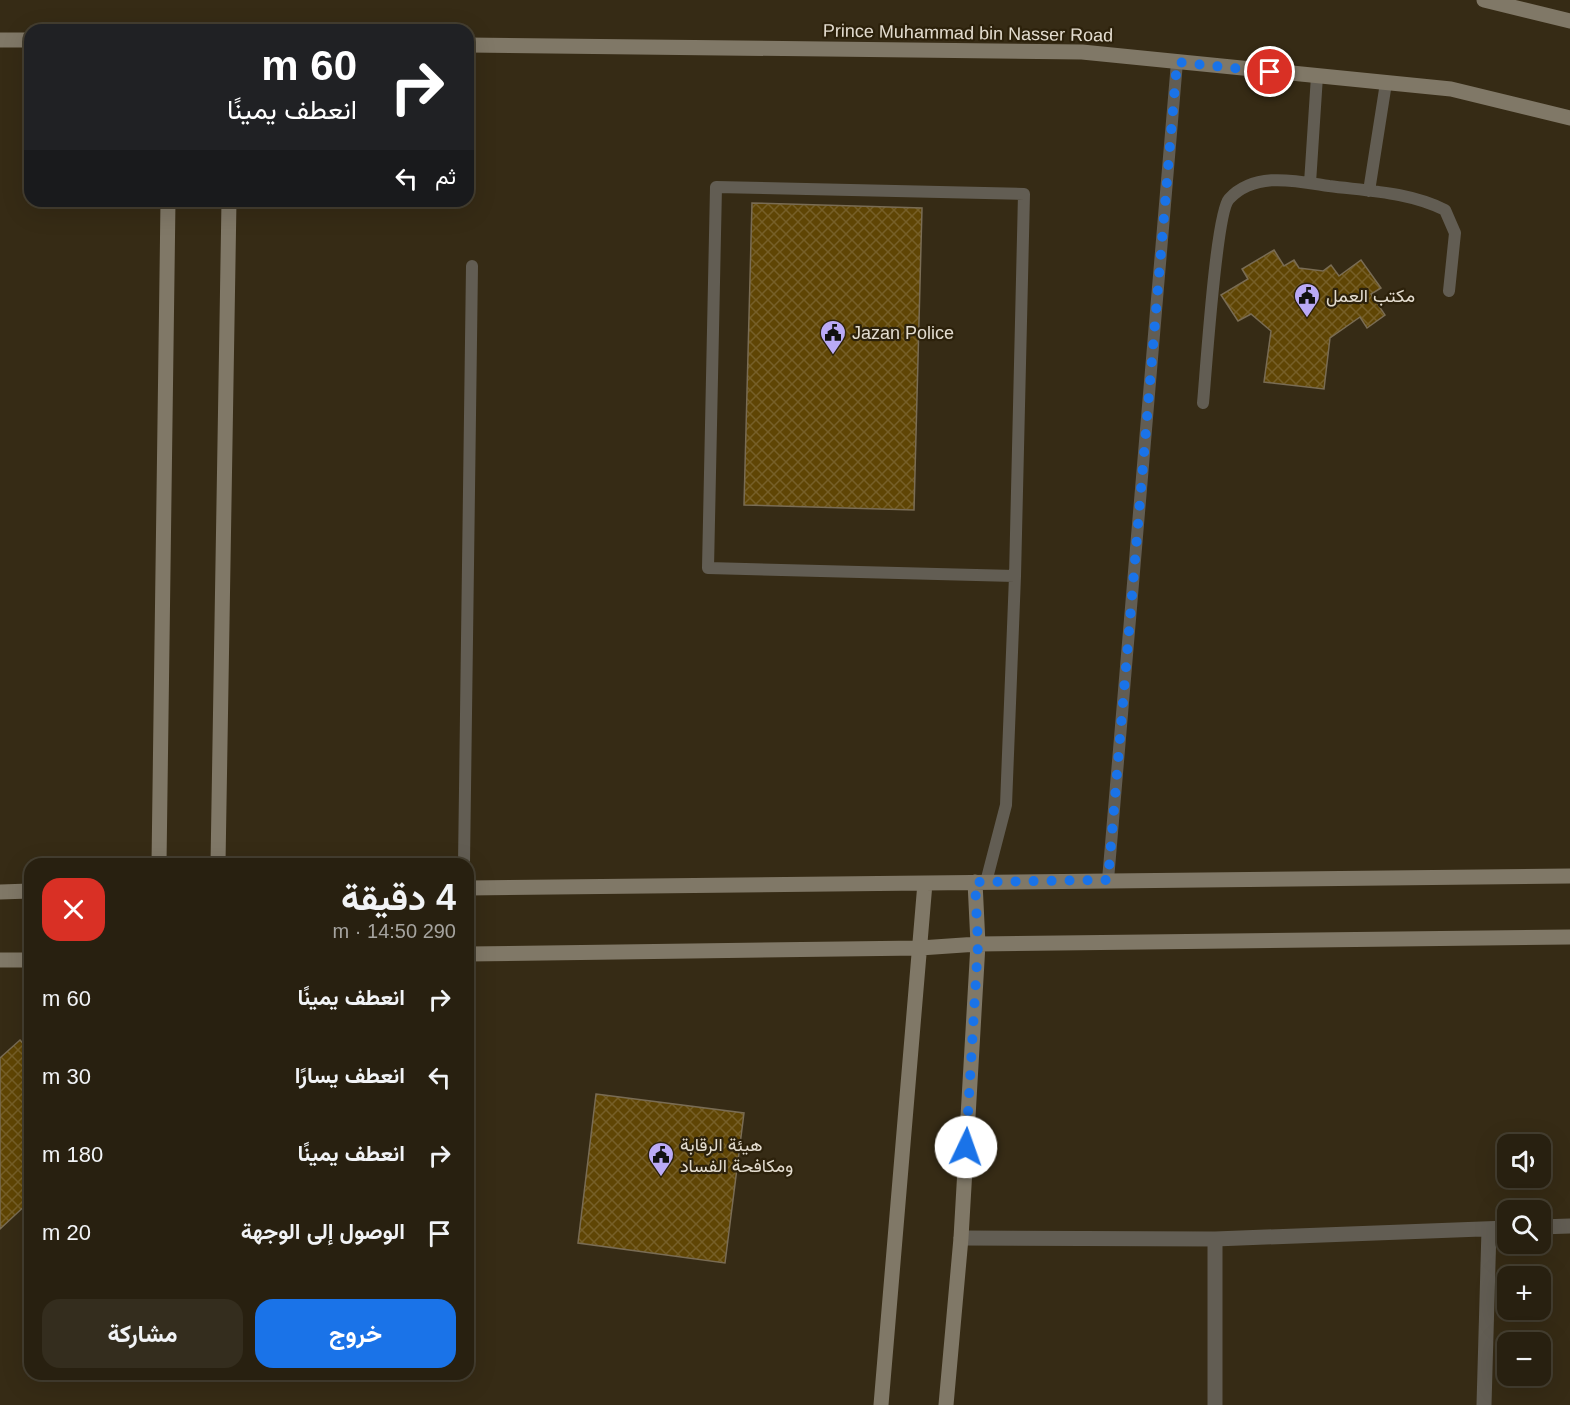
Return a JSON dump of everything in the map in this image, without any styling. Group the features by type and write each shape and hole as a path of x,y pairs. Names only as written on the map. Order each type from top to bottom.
{"street":[{"path":"1484,0 1570,21"},
{"path":"0,40 24,40"},
{"name":"Prince Muhammad bin Nasser Road","path":"474,45 1082,52 1451,89 1570,118"},
{"path":"159,858 168,207"},
{"path":"218,858 229,207"},
{"path":"474,888 1570,876"},
{"path":"945,1405 961,1238 981,882"},
{"path":"881,1405 925,883"},
{"path":"0,892 24,891"},
{"path":"474,954 920,948 978,944 1570,937"},
{"path":"0,960 24,960"},
{"path":"1551,1227 1570,1226"},
{"path":"1484,1405 1489,1229"},
{"path":"961,1238 1215,1239 1497,1229"},
{"path":"1215,1239 1215,1405"}],"lane":[{"path":"1108,880 1177,62"},
{"path":"1311,183 1317,76"},
{"path":"1369,191 1386,83"},
{"path":"1203,403 1219,231 1227,200 1241,190 1276,178 1423,199 1445,210 1455,233 1449,291"},
{"path":"981,882 1006,805 1015,576 1024,194 716,187 708,568 1015,576"},
{"path":"464,858 472,266"}],"building":[{"name":"Jazan Police","path":"752,203 922,208 914,510 744,505"},
{"name":"مكتب العمل","path":"1274,250 1284,266 1294,260 1299,268 1323,271 1331,265 1339,276 1361,260 1381,288 1371,294 1385,315 1367,328 1360,317 1330,338 1324,389 1264,382 1271,331 1251,314 1238,321 1221,295 1248,279 1242,269"},
{"path":"20,1040 24,1044 24,1207 0,1229 0,1058"},
{"name":"هيئة الرقابة ومكافحة الفساد","path":"596,1094 744,1113 725,1263 578,1243"}],"place":[{"name":"مكتب العمل","path":"1307,319"},
{"name":"Jazan Police","path":"833,356"},
{"name":"هيئة الرقابة ومكافحة الفساد","path":"661,1178"}],"route":[{"path":"966,1147 978,944 975,882 1108,880 1177,62 1270,72"}]}
